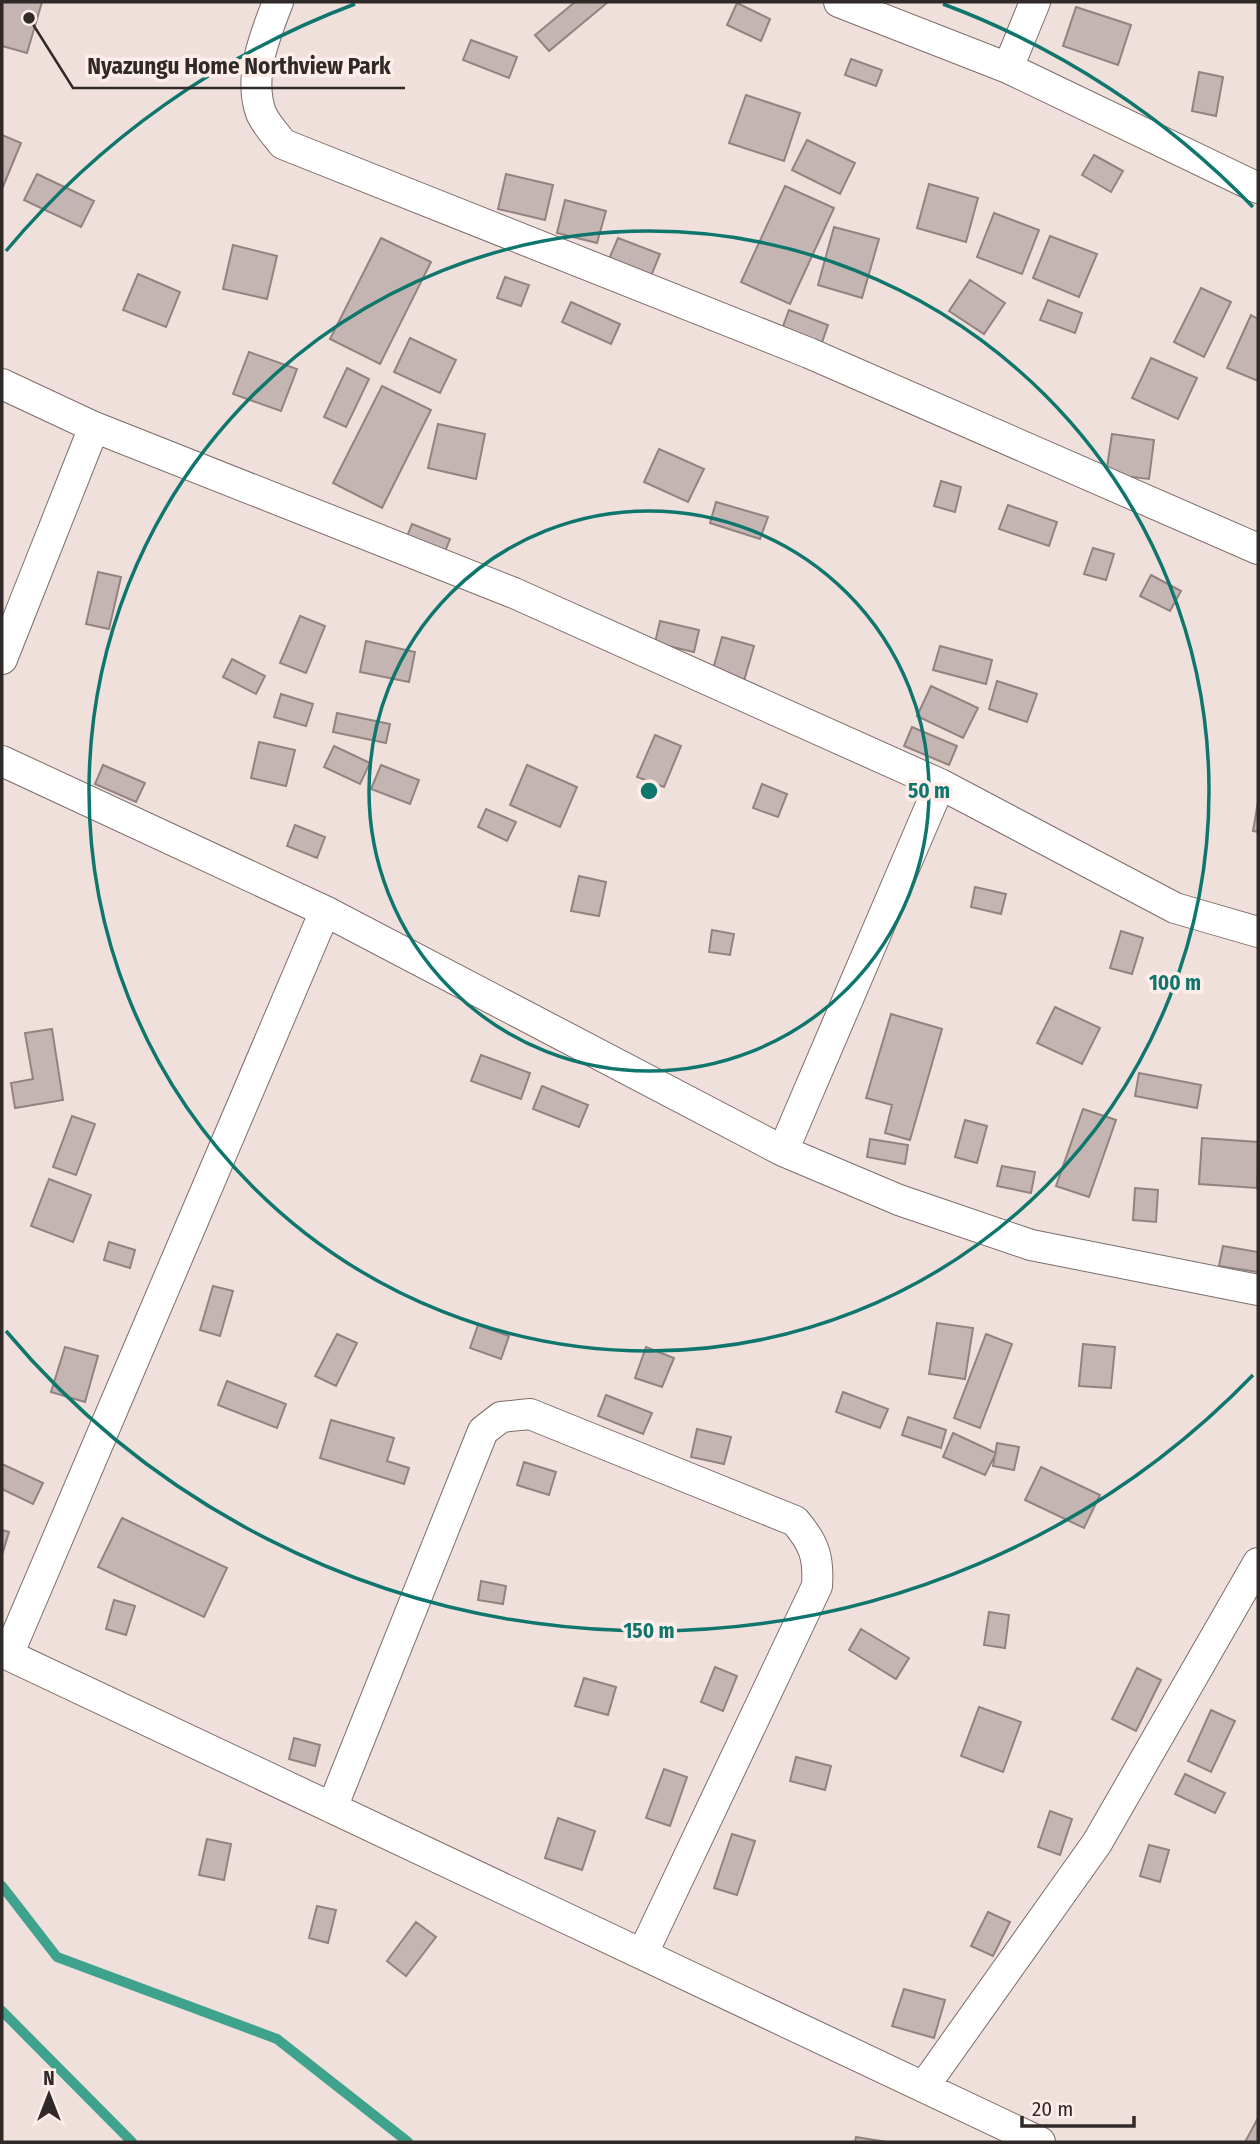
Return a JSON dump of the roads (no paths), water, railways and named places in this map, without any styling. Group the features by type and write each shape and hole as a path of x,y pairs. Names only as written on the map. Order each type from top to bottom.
{"street":[{"path":"278,2 264,39 257,82 261,113 283,144 808,353 1258,549"},
{"path":"839,2 1008,68 1258,188"},
{"path":"1008,68 1035,2"},
{"path":"2,384 94,427 514,593 940,784 1175,908 1258,932"},
{"path":"2,659 94,427"},
{"path":"2,761 325,911 783,1151 899,1200 1031,1245 1258,1290"},
{"path":"783,1151 940,784"},
{"path":"325,911 5,1653 925,2085 1040,2142"},
{"path":"332,1808 484,1431 501,1417 530,1414 795,1521 811,1541 819,1561 817,1586 643,1953"},
{"path":"925,2085 1097,1843 1258,1563"}],"waterway":[{"path":"2,1886 57,1957 277,2039 408,2142"},
{"path":"2,2011 132,2142"}],"place":[{"name":"Nyazungu Home Northview Park","path":"29,18"}]}
